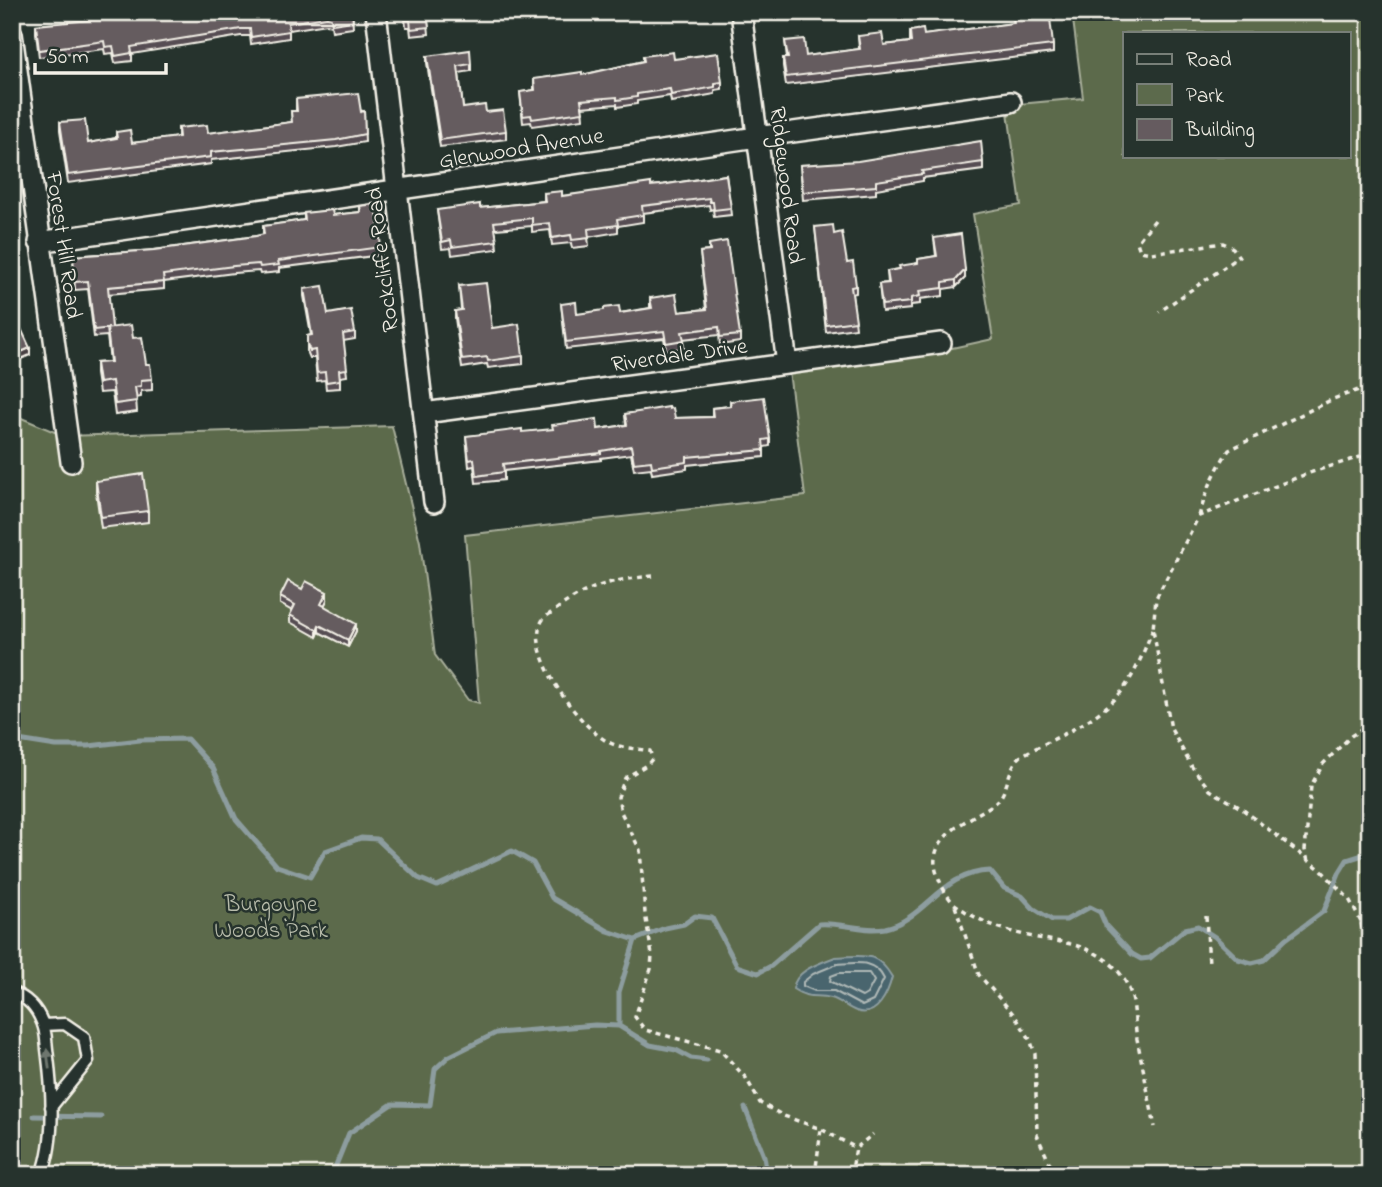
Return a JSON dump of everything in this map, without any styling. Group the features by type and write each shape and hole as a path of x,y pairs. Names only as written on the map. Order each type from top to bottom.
{"street":[{"name":"Rockcliffe Road","path":"376,12 434,502"},
{"name":"Ridgewood Road","path":"741,12 787,364"},
{"name":"Forest Hill Road","path":"12,34 71,461"},
{"name":"Glenwood Avenue","path":"39,242 1011,102"},
{"name":"Riverdale Drive","path":"424,413 941,343"}],"lane":[{"path":"12,993 34,1007 43,1025 52,1090 47,1162 42,1175"},
{"path":"43,1025 65,1024 84,1037 88,1061 51,1108"}],"path":[{"path":"1155,220 1136,242 1140,251 1151,253 1223,243 1233,248 1239,257 1160,312"},
{"path":"1370,386 1334,399 1229,450 1219,464 1199,516 1156,598 1153,629 1171,729 1192,767 1210,790 1241,808 1308,863 1321,870 1349,899 1361,922 1367,955 1370,1013"},
{"path":"1199,516 1309,473 1370,454"},
{"path":"653,576 599,584 542,619 539,632 541,654 552,679 583,723 608,741 630,749 650,751 652,759 649,764 625,778 618,797 621,812 640,850 645,913 652,955 651,969 635,1017 645,1030 719,1050 746,1078 760,1103 783,1116 821,1129 856,1148"},
{"path":"1058,1175 1050,1164 1038,1135 1035,1054 1030,1040 1015,1016 979,975 953,903 940,884 935,869 936,854 943,839 963,822 998,801 1017,759 1069,732 1115,699 1133,676 1153,629"},
{"path":"1308,863 1305,849 1311,786 1328,758 1351,736 1370,723"},
{"path":"953,903 992,925 1016,934 1075,944 1094,951 1113,964 1131,994 1155,1127"},
{"path":"1206,916 1209,964"},
{"path":"1361,922 1370,923"},
{"path":"815,1175 821,1129"},
{"path":"851,1175 856,1148 873,1134"}],"green space":[{"name":"Burgoyne Woods Park","path":"1072,12 1370,12 1370,1175 12,1175 12,414 64,436 392,426 420,542 435,655 468,700 479,703 465,535 805,496 788,364 943,350 993,339 973,214 1021,205 1007,105 1083,98"}],"water":[{"path":"835,957 868,957 886,968 892,977 888,990 876,1008 856,1011 834,999 808,996 793,989 803,972"}],"building":[{"path":"157,12 352,12 353,21 332,24 331,18 327,17 288,23 289,31 251,37 250,29 241,29 131,47 132,53 115,56 113,46 105,47 104,41 39,50 36,25"},
{"path":"405,12 427,12 429,27 411,29"},
{"path":"1013,12 1033,12 1034,19 1050,18 1053,45 786,77 783,58 788,58 785,41 804,39 806,56 860,49 858,36 882,33 884,45 911,42 910,31 923,29 924,35 1014,23"},
{"path":"470,50 471,64 458,66 463,108 485,105 486,112 503,110 506,131 440,140 427,56"},
{"path":"673,52 674,59 718,53 722,82 715,83 715,87 671,95 670,89 617,100 617,97 581,100 583,112 532,119 531,115 523,116 520,92 535,90 534,79 582,72 582,75 644,61 643,56"},
{"path":"358,93 361,112 364,111 365,134 336,140 211,152 211,157 68,175 60,122 85,120 88,143 117,138 116,132 130,130 132,143 179,137 178,128 207,125 208,133 292,122 291,111 297,111 296,99"},
{"path":"981,141 983,162 876,181 876,186 803,192 800,165 858,161"},
{"path":"726,175 731,208 714,210 713,202 710,202 709,198 642,206 643,215 617,219 618,225 588,229 589,238 572,240 571,235 552,238 550,223 532,225 532,218 494,222 497,241 452,247 451,240 442,242 437,210 480,204 480,208 545,201 544,193 562,191 562,196"},
{"path":"376,204 381,247 278,261 279,265 234,266 163,275 164,282 108,287 112,328 94,330 88,281 75,282 73,256 154,250 256,236 264,234 263,226 305,220 304,213 332,210 333,215 361,212 360,206"},
{"path":"833,225 834,234 842,232 847,263 853,262 856,286 851,287 856,321 826,325 815,227"},
{"path":"961,234 965,270 956,280 943,282 943,288 919,291 920,296 911,298 911,302 882,305 879,284 889,283 887,271 918,263 918,259 937,256 934,238"},
{"path":"727,241 740,335 720,337 719,327 682,332 684,340 666,343 664,331 566,342 561,304 576,302 577,314 619,306 620,313 652,308 650,298 676,294 679,312 707,309 700,252 710,251 709,244"},
{"path":"486,283 492,328 519,324 523,356 488,361 487,357 462,360 455,311 462,310 459,286"},
{"path":"323,286 328,314 351,310 355,332 343,334 347,369 339,370 340,380 326,382 325,372 317,373 315,350 310,351 307,344 307,336 312,335 304,289"},
{"path":"18,322 30,348 12,356 12,324"},
{"path":"131,325 133,338 142,337 146,364 150,364 152,379 141,380 141,386 135,387 137,401 115,404 112,381 99,383 96,363 111,362 107,328"},
{"path":"764,397 770,439 763,440 764,450 687,457 687,462 652,467 651,461 634,463 631,446 601,453 503,464 504,472 476,476 474,459 469,460 466,436 522,429 522,432 553,429 552,425 597,419 598,429 627,425 625,414 669,407 673,408 675,418 713,417 712,408 731,406 730,401"},
{"path":"143,474 148,511 101,517 96,481"},
{"path":"288,581 302,589 306,581 327,592 321,604 356,624 348,640 319,625 317,630 290,615 295,605 280,597"}],"waterway":[{"path":"12,739 56,746 187,739 213,768 236,819 277,866 310,877 325,851 361,838 377,839 418,878 437,886 512,851 533,863 552,898 608,931 635,940 684,924 695,916 712,918 737,966 758,973 771,966 819,924 885,928 912,915 959,879 973,873 990,871 1004,888 1022,896 1033,908 1052,920 1066,920 1090,907 1100,912 1106,926 1132,954 1141,959 1150,958 1185,929 1198,926 1215,937 1238,959 1252,963 1264,960 1286,939 1324,911 1347,860 1366,854 1370,856"},
{"path":"332,1175 349,1133 392,1104 430,1105 435,1069 448,1057 496,1033 595,1025 619,1026 619,992 635,940"},
{"path":"619,1026 650,1045 676,1050 691,1058 707,1060"},
{"path":"745,1108 764,1156 767,1175"},
{"path":"34,1116 101,1117"}]}
